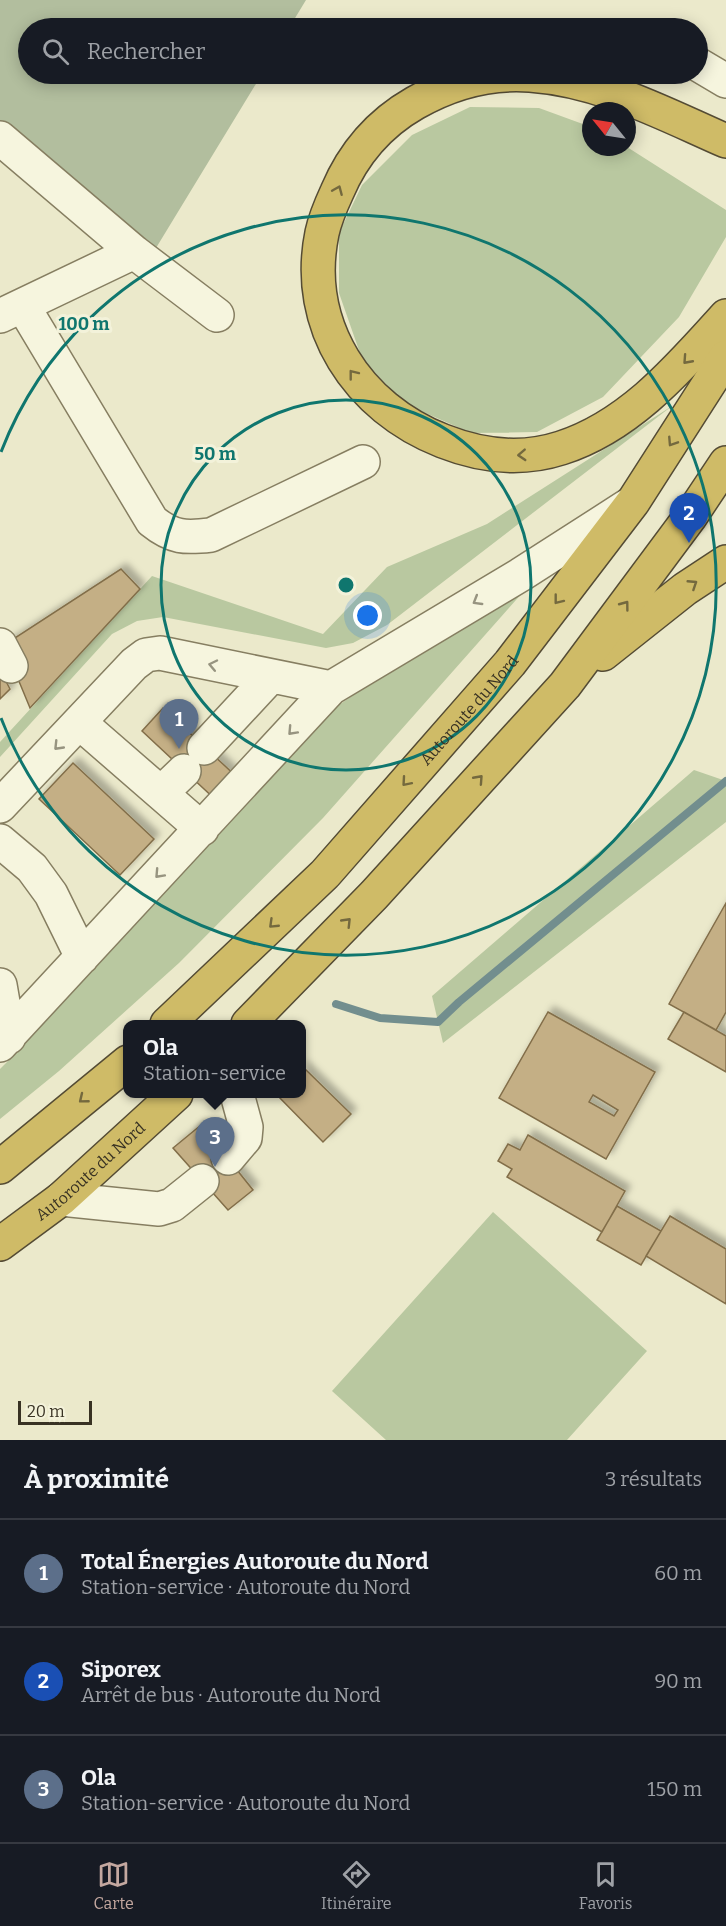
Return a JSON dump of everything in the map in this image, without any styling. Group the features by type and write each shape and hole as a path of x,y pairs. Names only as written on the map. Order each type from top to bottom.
{"highway":[{"path":"456,84 440,90 385,123 362,149 343,178 322,233 319,267 320,296 327,325 350,372 380,404 424,434 460,448 491,455 525,456 561,448 603,429 639,404 673,375 726,316"},
{"path":"578,84 594,87 663,112 726,141"},
{"name":"Autoroute du Nord","path":"171,1020 325,874 510,663 633,502 726,357"},
{"path":"252,1020 374,895 565,685 690,518 726,464"},
{"path":"565,685 685,589 726,562"},
{"path":"0,1167 123,1066"},
{"name":"Autoroute du Nord","path":"0,1244 61,1199 172,1098"}],"street":[{"path":"0,138 134,252 218,315"},
{"path":"134,252 11,311 152,520 166,532 187,538 211,535 363,462"},
{"path":"4,1041 332,688 520,575 633,502"},
{"path":"0,806 134,663 146,656 160,654 332,688"},
{"path":"161,793 270,677"},
{"path":"80,723 202,829"},
{"path":"0,841 32,868 51,894 82,957"},
{"path":"0,985 4,1041"},
{"path":"228,1158 245,1138 246,1127 238,1098"},
{"path":"61,1199 159,1209 172,1205 202,1181"}],"green space":[{"path":"0,0 306,0 295,18 18,18 18,84 256,84 156,248 0,123"},
{"path":"470,107 539,108 582,124 582,156 636,156 636,153 726,210 726,237 679,317 603,397 537,432 471,433 405,404 362,359 339,293 339,233 362,185 412,135"},
{"path":"672,406 387,625 353,643 326,648 163,617 137,621 112,634 0,757 0,742 152,576 323,634 387,567 487,524"},
{"path":"555,556 323,818 179,963 59,1071 0,1119 0,1069 336,707"},
{"path":"694,770 726,781 726,822 443,1043 432,996"},
{"path":"493,1212 647,1351 567,1440 386,1440 332,1391"}],"building":[{"path":"121,569 140,589 30,708 4,645"},
{"path":"0,670 10,689 0,699"},
{"path":"163,708 240,780 219,803 142,731"},
{"path":"73,763 154,839 120,875 39,799"},
{"path":"726,903 726,1012 716,1030 669,1004"},
{"path":"548,1012 655,1072 606,1159 499,1098","holes":["593,1095 618,1110 614,1116 589,1102"]},
{"path":"684,1012 726,1036 726,1072 668,1039"},
{"path":"306,1070 351,1114 323,1142 280,1098 306,1098"},
{"path":"201,1125 253,1190 228,1210 173,1148"},
{"path":"528,1135 625,1191 602,1232 507,1177 512,1169 498,1161 508,1144 520,1150"},
{"path":"617,1206 661,1231 641,1265 597,1240"},
{"path":"670,1216 726,1249 726,1304 646,1256"}],"waterway":[{"path":"336,1004 380,1018 438,1022 459,1002 726,781"}],"place":[{"name":"Siporex","path":"689,543"},
{"name":"Total Énergies Autoroute du Nord","path":"179,749"},
{"name":"Ola","path":"215,1167"}]}
